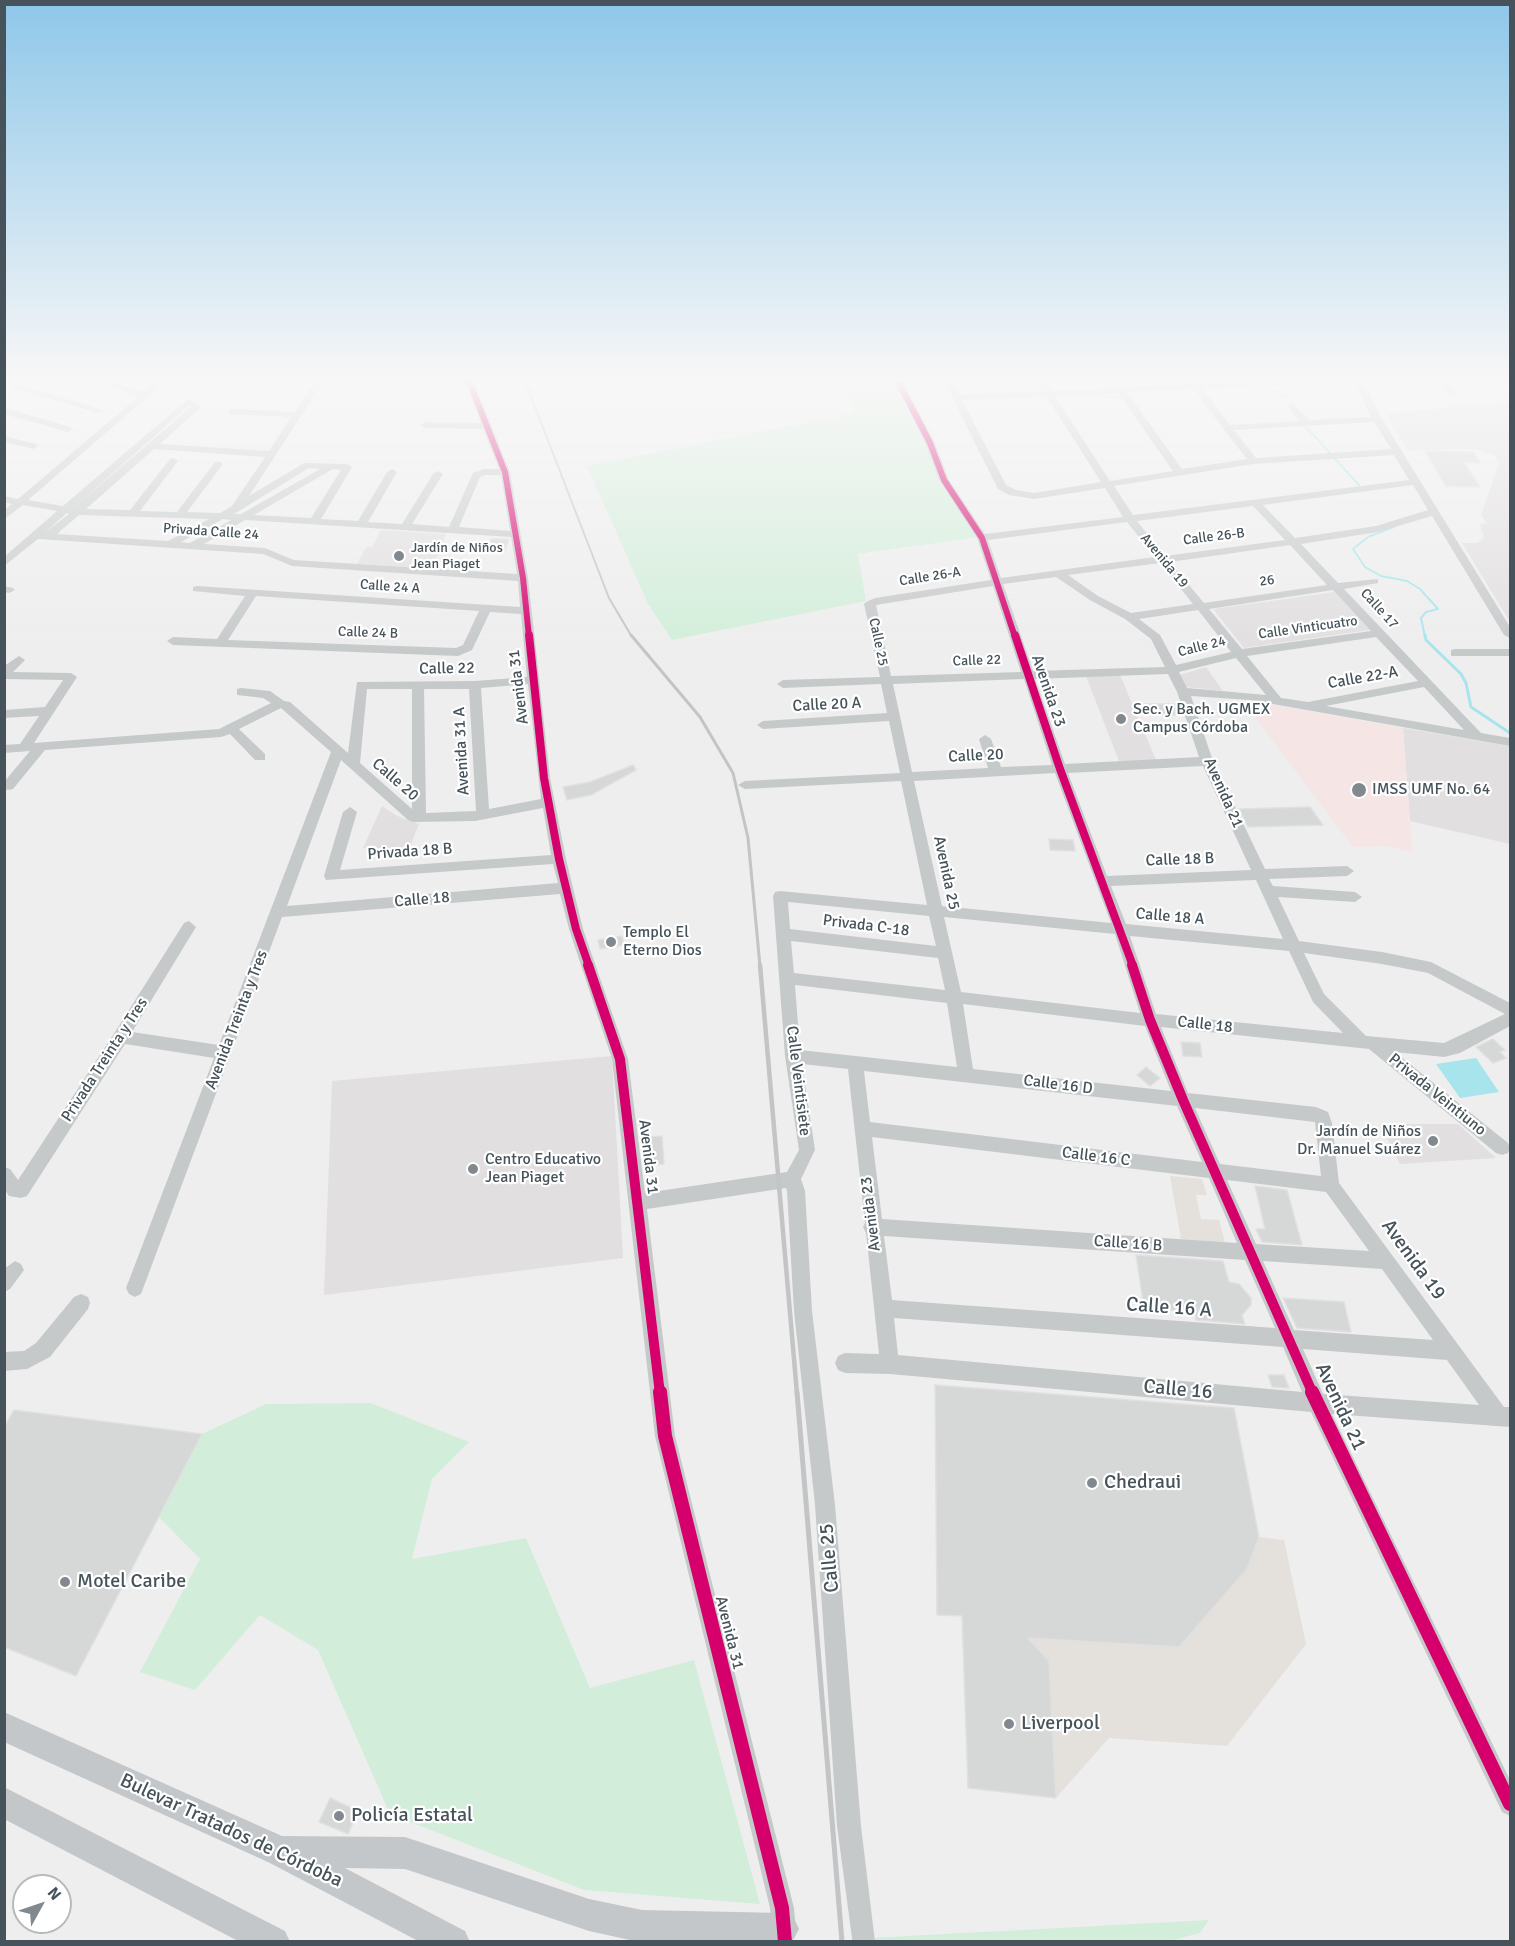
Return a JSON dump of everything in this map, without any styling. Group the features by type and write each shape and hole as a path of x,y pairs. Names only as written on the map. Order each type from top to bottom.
{"main road":[{"name":"Bulevar Tratados de Córdoba","path":"4,1726 281,1852 454,1941"},
{"path":"4,1802 274,1941"},
{"path":"281,1852 405,1853 589,1915 642,1926 784,1935"}],"street":[{"path":"7,511 55,472"},
{"path":"4,563 43,536 111,472"},
{"path":"43,536 67,512 119,472"},
{"path":"133,513 165,472"},
{"path":"180,515 212,472"},
{"path":"240,513 261,472"},
{"path":"194,545 298,472"},
{"path":"240,513 320,472"},
{"path":"314,521 344,472"},
{"path":"361,524 392,472"},
{"path":"453,529 476,476 484,472 505,472"},
{"name":"Avenida 31","path":"505,472 523,578 548,802 559,859 576,929 620,1059 639,1202 664,1437 782,1908 784,1935"},
{"name":"Avenida 23","path":"942,472 951,493 982,538 1026,674 1121,930 1150,1020"},
{"path":"994,472 1002,487 1013,493 1034,496 1187,472"},
{"name":"Avenida 19","path":"1098,472 1161,559 1201,605 1278,702"},
{"path":"1409,472 1510,635"},
{"path":"405,527 438,474"},
{"path":"982,538 1415,482"},
{"path":"4,499 67,512"},
{"name":"Calle 17","path":"1257,503 1478,736"},
{"path":"7,511 222,516 240,513 314,521 515,534"},
{"name":"Calle 26-B","path":"996,582 1378,530 1434,512"},
{"path":"170,544 222,516"},
{"name":"Privada Calle 24","path":"43,536 265,551 284,562 292,563 523,578"},
{"name":"Avenida 21","path":"1059,574 1094,598 1129,617 1156,637 1183,692 1207,761 1318,998 1366,1041"},
{"name":"26","path":"1129,617 1374,581"},
{"name":"Calle 26-A","path":"870,604 875,601 996,582"},
{"name":"Calle 24 A","path":"197,589 525,611"},
{"path":"173,641 221,642 253,592"},
{"name":"Calle 25","path":"870,604 886,679"},
{"name":"Calle 24 B","path":"221,642 463,651 468,647 486,608"},
{"name":"Calle Vinticuatro","path":"1240,653 1379,633"},
{"name":"Calle 24","path":"1172,670 1240,653"},
{"path":"1455,653 1510,653"},
{"path":"4,674 19,660"},
{"name":"Calle 22","path":"783,684 1172,670"},
{"path":"4,674 71,677 24,748"},
{"name":"Avenida 25","path":"886,679 954,997 966,1074"},
{"name":"Calle 22","path":"353,765 361,685 475,685 533,680"},
{"name":"Calle 22-A","path":"1303,705 1428,683"},
{"name":"Avenida 31 A","path":"475,685 483,814"},
{"path":"418,686 419,818"},
{"name":"Calle 20","path":"241,692 266,694 280,704 286,705 409,814 419,818 483,814 548,802"},
{"path":"1183,692 1239,694 1510,742"},
{"path":"4,749 221,733 280,704"},
{"path":"4,714 49,711"},
{"name":"Calle 20 A","path":"763,725 893,717"},
{"path":"232,729 260,757"},
{"path":"985,739 996,772"},
{"path":"8,786 40,747"},
{"name":"Avenida Treinta y Tres","path":"135,1288 338,751"},
{"name":"Calle 20","path":"745,785 1207,761"},
{"name":"Privada 18 B","path":"350,812 331,876 559,859"},
{"name":"Calle 18 B","path":"1102,881 1347,871"},
{"name":"Calle 18","path":"278,912 566,888"},
{"path":"1268,891 1354,897"},
{"name":"Calle 18 A","path":"780,896 1293,946 1383,958 1431,968 1510,1010"},
{"name":"Calle Veintisiete","path":"780,896 793,1056 807,1150 792,1179"},
{"name":"Privada Treinta y Tres","path":"4,1174 18,1191 121,1037 189,927"},
{"name":"Privada C-18","path":"783,934 945,953"},
{"name":"Calle 18","path":"787,978 1150,1020 1444,1050 1454,1048 1510,1019"},
{"name":"Avenida 21","path":"1150,1020 1249,1252 1317,1403 1510,1804"},
{"path":"121,1037 225,1053"},
{"name":"Privada Veintiuno","path":"1366,1041 1502,1148"},
{"name":"Calle 16 D","path":"793,1056 1316,1114 1322,1117"},
{"name":"Avenida 23","path":"855,1064 872,1227 890,1364"},
{"name":"Avenida 19","path":"1322,1117 1331,1185 1385,1261 1505,1416"},
{"name":"Calle 16 C","path":"861,1128 1331,1185"},
{"path":"639,1202 792,1179"},
{"name":"Calle 25","path":"792,1179 796,1191 803,1311 826,1516 849,1826 864,1938"},
{"name":"Calle 16 B","path":"872,1227 1385,1261"},
{"path":"4,1362 27,1360 44,1350 81,1303"},
{"name":"Calle 16 A","path":"882,1308 1453,1351"},
{"name":"Calle 16","path":"845,1363 890,1364 1317,1403 1505,1416"}],"shaded area":[{"path":"1496,472 1510,472 1510,622 1462,543 1477,543 1484,538 1480,524 1487,524 1481,515"},
{"name":"Jardín de Niños Jean Piaget","path":"381,530 446,534 433,569 357,564 366,547 372,547"},
{"path":"1335,592 1370,630 1244,648 1213,609"},
{"path":"1206,667 1223,691 1186,687 1180,675"},
{"name":"Sec. y Bach. UGMEX Campus Córdoba","path":"1120,675 1157,762 1120,764 1086,676"},
{"name":"IMSS UMF No. 64","path":"1241,699 1403,728 1412,852 1386,846 1353,847"},
{"path":"1403,728 1510,746 1510,844 1410,821"},
{"path":"382,806 397,816 419,824 408,852 363,848"},
{"name":"Centro Educativo Jean Piaget","path":"612,1056 623,1258 324,1295 332,1081"},
{"name":"Jardín de Niños Dr. Manuel Suárez","path":"1380,1124 1458,1124 1496,1158 1400,1164"},
{"path":"1170,1176 1202,1179 1207,1195 1196,1195 1201,1219 1219,1220 1225,1243 1181,1239"},
{"path":"1259,1537 1284,1540 1306,1644 1227,1746 1109,1738 1056,1798 1049,1661 1028,1638 1179,1647 1247,1569"}],"green space":[{"path":"590,472 938,472 943,487 979,537 858,554 866,601 672,640 648,604"},
{"path":"371,1403 469,1442 432,1479 412,1559 526,1538 590,1688 694,1660 760,1904 584,1890 390,1814 318,1650 260,1615 195,1690 140,1672 200,1559 159,1517 202,1434 266,1404"},
{"path":"1209,1920 1200,1933 1170,1941 852,1942 851,1939"}],"water":[{"path":"1476,1058 1499,1092 1460,1098 1436,1064"}],"building":[{"path":"1437,472 1470,472 1480,487 1446,486"},
{"path":"491,539 509,539 505,551 486,550"},
{"path":"1142,704 1179,704 1182,715 1146,715"},
{"path":"633,765 636,770 591,795 567,800 563,787 590,782"},
{"path":"1310,807 1323,825 1248,827 1239,809"},
{"path":"1049,839 1073,840 1075,851 1050,850"},
{"name":"Templo El Eterno Dios","path":"622,936 624,945 600,949 598,940"},
{"path":"1493,1039 1505,1050 1500,1052 1506,1058 1493,1063 1476,1047"},
{"path":"1181,1042 1200,1043 1202,1057 1183,1056"},
{"path":"1146,1067 1160,1078 1150,1086 1137,1075"},
{"path":"662,1136 664,1164 646,1166 645,1137"},
{"path":"1255,1186 1287,1190 1302,1245 1262,1242 1256,1229 1265,1229"},
{"path":"1136,1255 1223,1261 1229,1282 1239,1284 1251,1298 1251,1305 1242,1315 1245,1324 1196,1320 1195,1312 1144,1308"},
{"path":"1283,1298 1344,1302 1351,1332 1297,1328"},
{"path":"1268,1375 1284,1375 1289,1388 1272,1387"},
{"name":"Chedraui","path":"935,1385 1234,1408 1259,1537 1247,1569 1179,1647 1028,1638 1049,1661 1056,1798 968,1788 962,1616 937,1615"},
{"name":"Motel Caribe","path":"14,1410 202,1434 76,1676 4,1647 4,1427"},
{"name":"Policía Estatal","path":"330,1798 358,1811 348,1834 319,1822"}],"waterway":[{"path":"1347,472 1359,485"},
{"path":"1394,527 1368,537 1353,549 1365,567 1381,576 1407,581 1420,589 1438,609 1426,612 1421,618 1425,637"},
{"path":"1425,635 1426,640 1461,674 1466,683 1471,707 1510,733"}],"railway":[{"path":"560,472 609,598 632,637"},
{"path":"631,635 700,717 733,773 748,838 760,966"},
{"path":"760,965 797,1394"},
{"path":"797,1392 842,1942"}],"cycle path":[{"path":"505,472 523,578 544,778 559,859 576,929 620,1059 665,1436 782,1908 785,1942"},
{"path":"941,472 982,538 1060,769 1121,930 1150,1020 1183,1100 1317,1403 1510,1804"}],"place":[{"name":"Jardín de Niños Jean Piaget","path":"399,556"},
{"name":"Sec. y Bach. UGMEX Campus Córdoba","path":"1121,719"},
{"name":"IMSS UMF No. 64","path":"1359,790"},
{"name":"Templo El Eterno Dios","path":"611,942"},
{"name":"Jardín de Niños Dr. Manuel Suárez","path":"1433,1141"},
{"name":"Centro Educativo Jean Piaget","path":"473,1169"},
{"name":"Chedraui","path":"1092,1483"},
{"name":"Motel Caribe","path":"65,1582"},
{"name":"Liverpool","path":"1009,1724"},
{"name":"Policía Estatal","path":"339,1816"}]}
